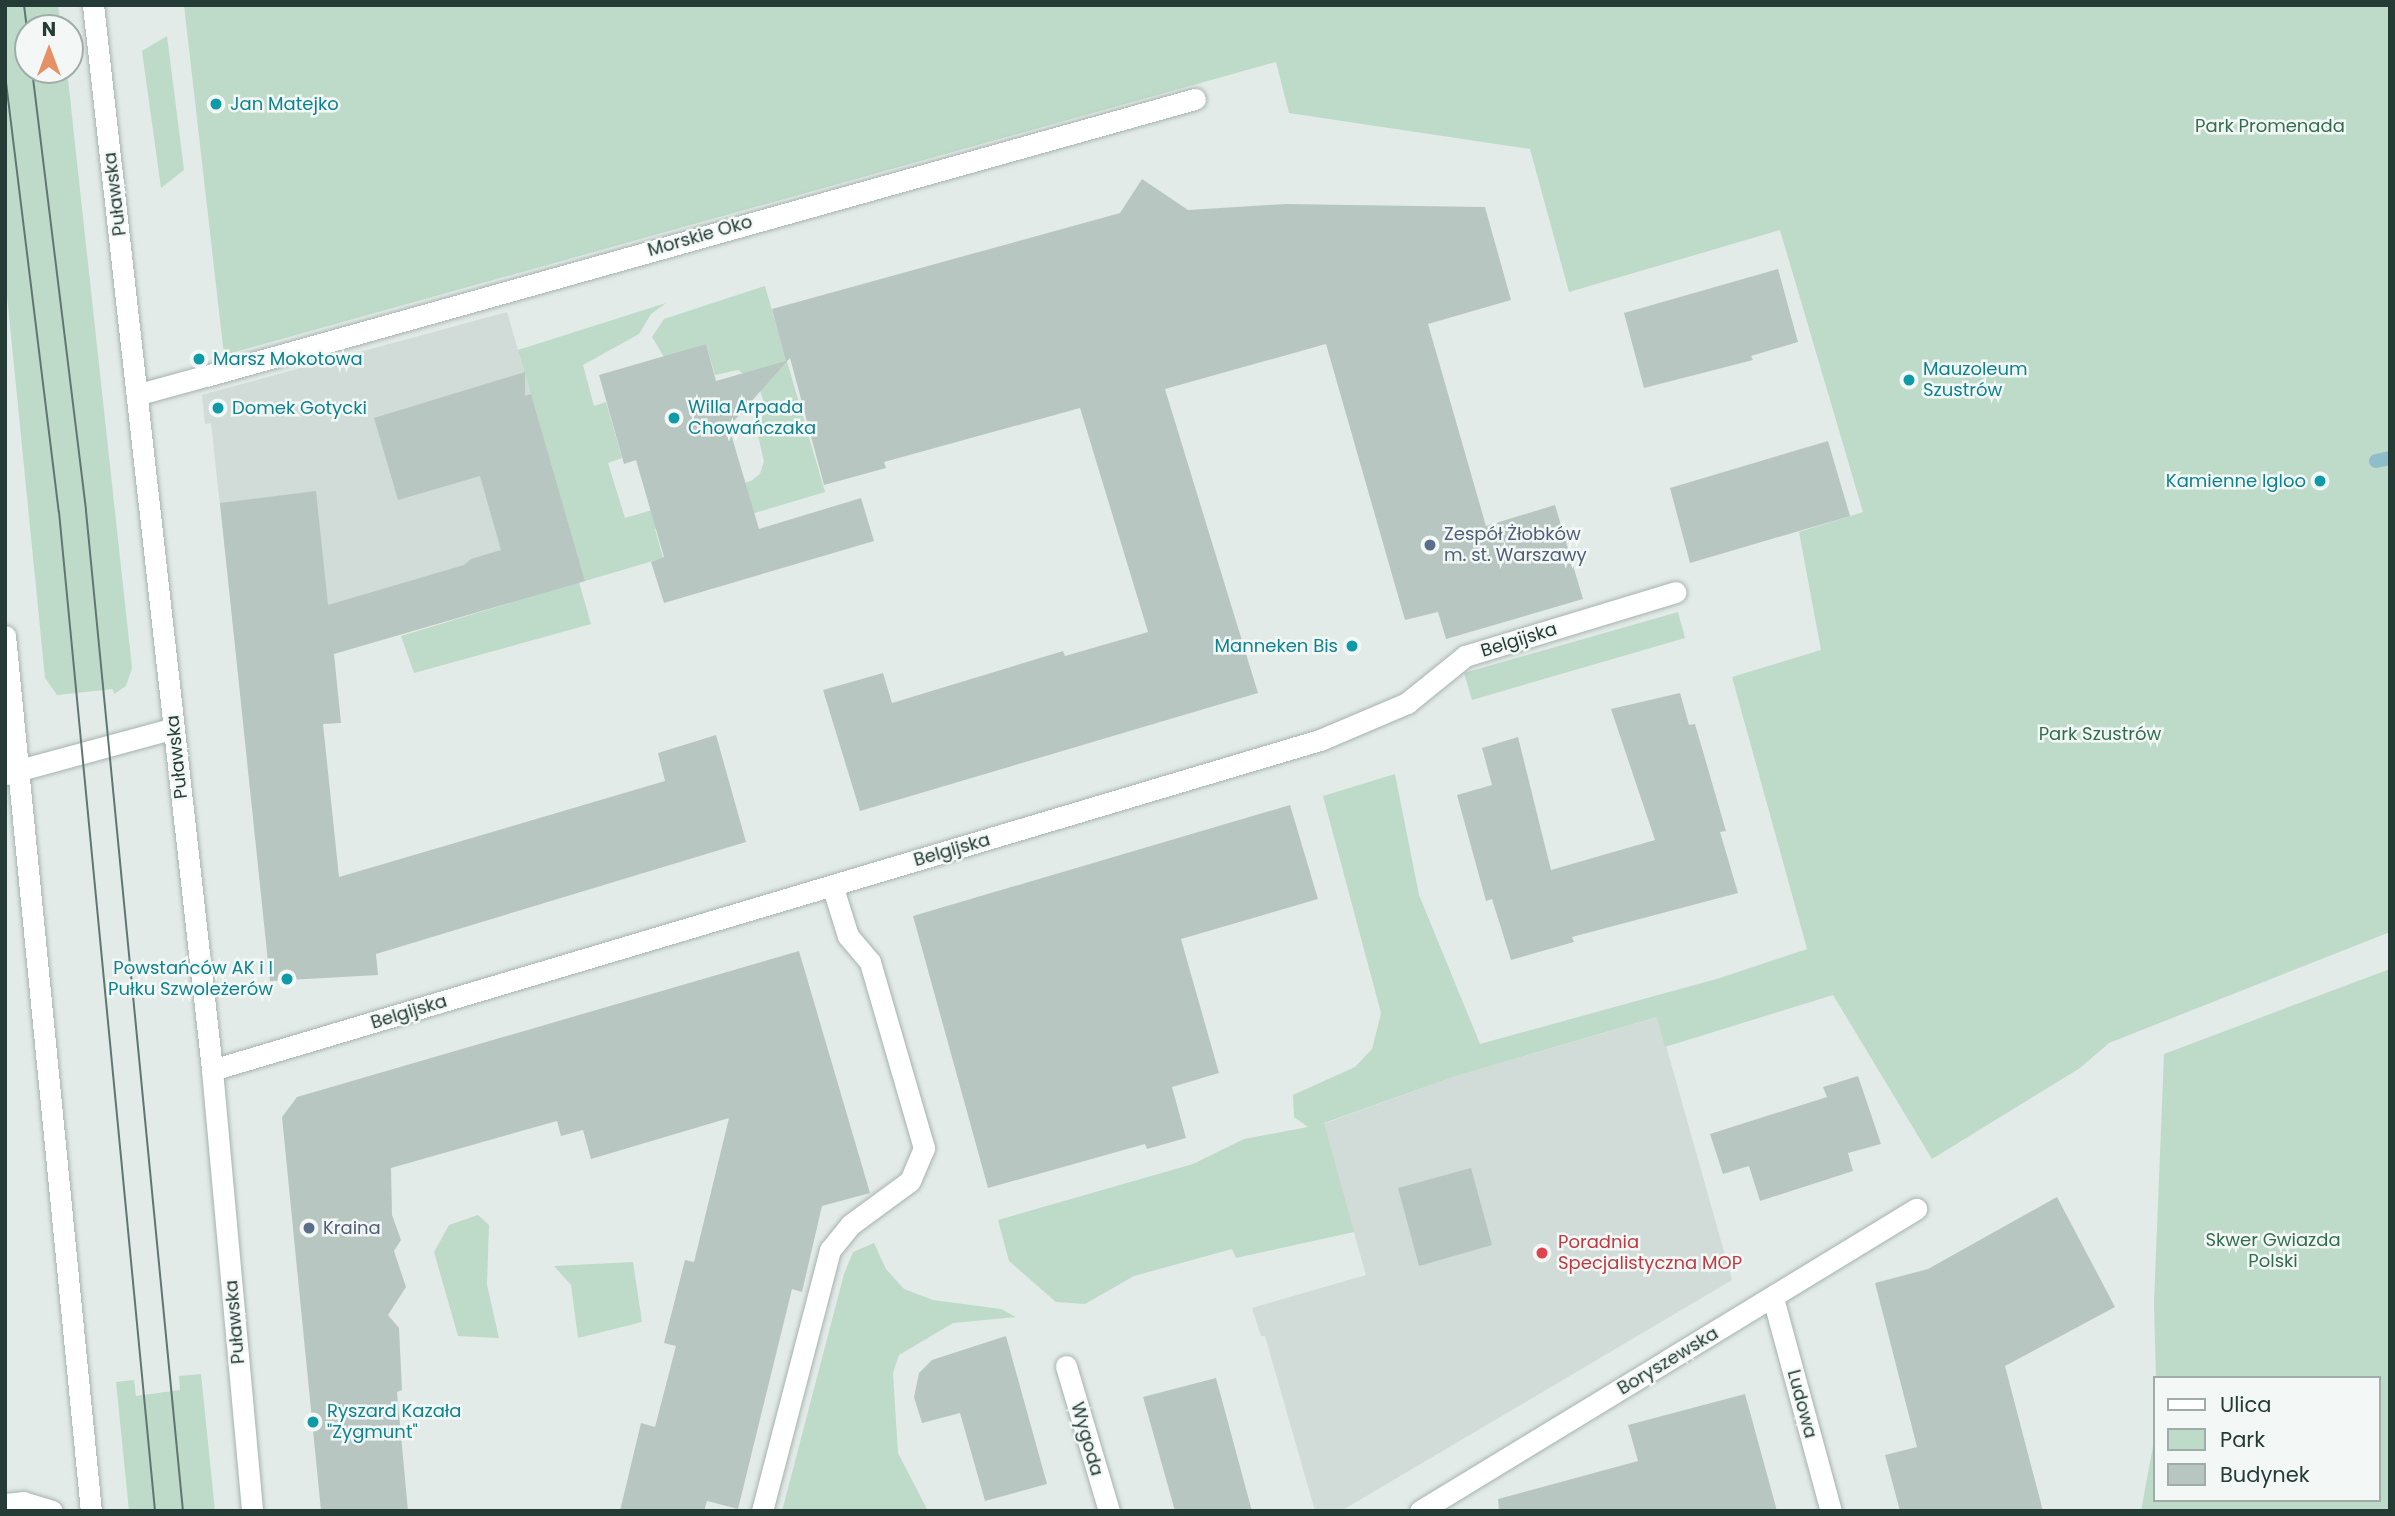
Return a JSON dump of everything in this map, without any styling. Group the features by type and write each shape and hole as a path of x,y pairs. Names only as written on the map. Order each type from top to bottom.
{"street":[{"name":"Puławska","path":"93,5 139,394 212,1070 252,1511"},
{"name":"Morskie Oko","path":"139,394 1195,99"},
{"name":"Belgijska","path":"212,1070 1320,740 1407,703 1465,656 1675,592"},
{"path":"5,636 12,772 91,1511"},
{"path":"12,772 174,728"},
{"path":"762,1511 830,1250 850,1225 910,1181 924,1148 870,962 848,936 832,885"},
{"name":"Boryszewska","path":"1420,1511 1916,1209"},
{"name":"Ludowa","path":"1773,1298 1831,1511"},
{"name":"Wygoda","path":"1066,1366 1109,1511"},
{"path":"5,1504 23,1502 52,1511"}],"shaded area":[{"path":"507,312 585,581 239,680 211,423 205,424 202,395"},
{"name":"Poradnia Specjalistyczna MOP","path":"1658,1017 1732,1280 1341,1511 1315,1511 1265,1336 1261,1336 1252,1308 1366,1275 1323,1124 1456,1076"}],"green space":[{"path":"5,5 58,5 59,14 14,14 14,84 69,84 132,668 126,686 114,694 113,689 57,695 45,678 5,275"},
{"name":"Park Szustrów","path":"184,5 2390,5 2390,932 2109,1043 2080,1068 1932,1159 1833,995 1665,1047 1657,1017 1456,1076 1324,1123 1354,1232 1236,1258 1232,1249 1134,1276 1085,1304 1056,1302 1009,1261 998,1220 1193,1164 1244,1139 1308,1127 1294,1117 1293,1095 1355,1067 1372,1049 1381,1013 1323,796 1395,774 1419,895 1480,1044 1720,978 1807,949 1732,677 1821,650 1799,532 1863,512 1780,230 1569,292 1530,149 1289,113 1276,62 224,355"},
{"path":"167,36 184,170 161,188 142,51"},
{"path":"765,286 825,492 748,515 744,502 655,529 663,558 585,581 518,350 666,303 651,314 639,334 583,365 594,406 606,402 622,458 608,463 625,518 751,481 760,474 764,461 756,427 765,406 758,384 738,370 715,375 706,344 664,357 652,337 664,319"},
{"path":"579,582 591,624 414,673 401,636"},
{"path":"1678,612 1685,638 1472,700 1464,673"},
{"name":"Skwer Gwiazda Polski","path":"2390,969 2390,1511 2141,1511 2154,1440 2154,1502 2381,1502 2381,1376 2156,1376 2154,1303 2164,1054"},
{"path":"478,1215 489,1225 487,1285 499,1338 458,1336 434,1252 449,1225"},
{"path":"874,1243 886,1269 904,1289 933,1300 1001,1309 1016,1317 953,1323 899,1355 893,1373 898,1453 928,1511 782,1511 844,1274 853,1252"},
{"path":"633,1262 642,1322 578,1338 571,1285 554,1266"},
{"path":"201,1374 215,1511 129,1511 116,1382 134,1380 136,1396 180,1390 179,1376"}],"building":[{"path":"1142,179 1188,210 1286,204 1485,207 1511,300 1428,324 1486,526 1555,505 1583,599 1446,639 1438,612 1405,620 1326,344 1165,389 1258,693 860,811 823,690 883,673 892,703 1063,651 1065,656 1148,632 1080,408 884,462 886,468 824,485 790,358 734,421 736,432 731,434 759,529 861,498 874,541 664,603 651,562 664,557 636,460 624,464 599,375 706,344 716,381 786,361 772,309 1120,213"},
{"path":"1778,269 1798,342 1751,356 1753,360 1644,388 1624,313"},
{"path":"525,372 525,396 531,394 585,581 334,654 341,723 323,724 339,877 665,781 658,753 716,735 746,842 376,954 378,975 270,981 220,503 316,491 328,605 464,565 471,559 501,550 480,476 398,500 374,418"},
{"path":"1828,441 1850,516 1690,563 1670,488"},
{"path":"1680,693 1689,725 1695,724 1726,831 1720,832 1738,893 1572,937 1574,942 1511,960 1492,899 1486,901 1457,795 1492,785 1482,748 1518,737 1551,870 1655,840 1611,709"},
{"path":"1290,805 1318,899 1181,939 1219,1073 1172,1087 1186,1138 1147,1149 1145,1144 988,1188 913,916"},
{"path":"799,951 870,1193 822,1206 802,1292 792,1289 738,1509 707,1501 704,1511 620,1511 641,1423 655,1427 676,1346 664,1343 685,1260 694,1262 729,1118 591,1159 583,1130 561,1136 557,1121 391,1168 392,1215 401,1240 394,1251 406,1287 388,1315 399,1328 402,1390 397,1392 408,1511 321,1511 282,1117 297,1097"},
{"path":"1858,1076 1881,1144 1848,1153 1853,1171 1760,1201 1749,1166 1723,1174 1710,1134 1827,1097 1823,1087"},
{"path":"1471,1168 1492,1245 1419,1266 1398,1188"},
{"path":"2057,1197 2115,1307 2005,1366 2043,1511 1900,1511 1885,1455 1917,1447 1875,1283 1928,1269"},
{"path":"1006,1336 1047,1484 985,1501 960,1413 922,1423 914,1397 919,1373 932,1360"},
{"path":"1216,1378 1252,1511 1175,1511 1143,1397"},
{"path":"1745,1394 1777,1511 1499,1511 1498,1499 1638,1461 1628,1425"}],"waterway":[{"path":"2376,461 2390,458"}],"tram line":[{"path":"24,5 25,14"},
{"path":"5,74 59,512 155,1511"},
{"path":"34,84 86,511 183,1511"}],"place":[{"name":"Jan Matejko","path":"216,104"},
{"name":"Marsz Mokotowa","path":"199,359"},
{"name":"Mauzoleum Szustrów","path":"1909,380"},
{"name":"Domek Gotycki","path":"218,408"},
{"name":"Willa Arpada Chowańczaka","path":"674,418"},
{"name":"Kamienne Igloo","path":"2320,481"},
{"name":"Zespół Żłobków m. st. Warszawy","path":"1430,545"},
{"name":"Manneken Bis","path":"1352,646"},
{"name":"Powstańców AK i I Pułku Szwoleżerów","path":"287,979"},
{"name":"Kraina","path":"309,1228"},
{"name":"Poradnia Specjalistyczna MOP","path":"1542,1253"},
{"name":"Ryszard Kazała \"Zygmunt\"","path":"313,1422"}],"park label":[{"name":"Park Promenada","path":"2270,126"}]}
